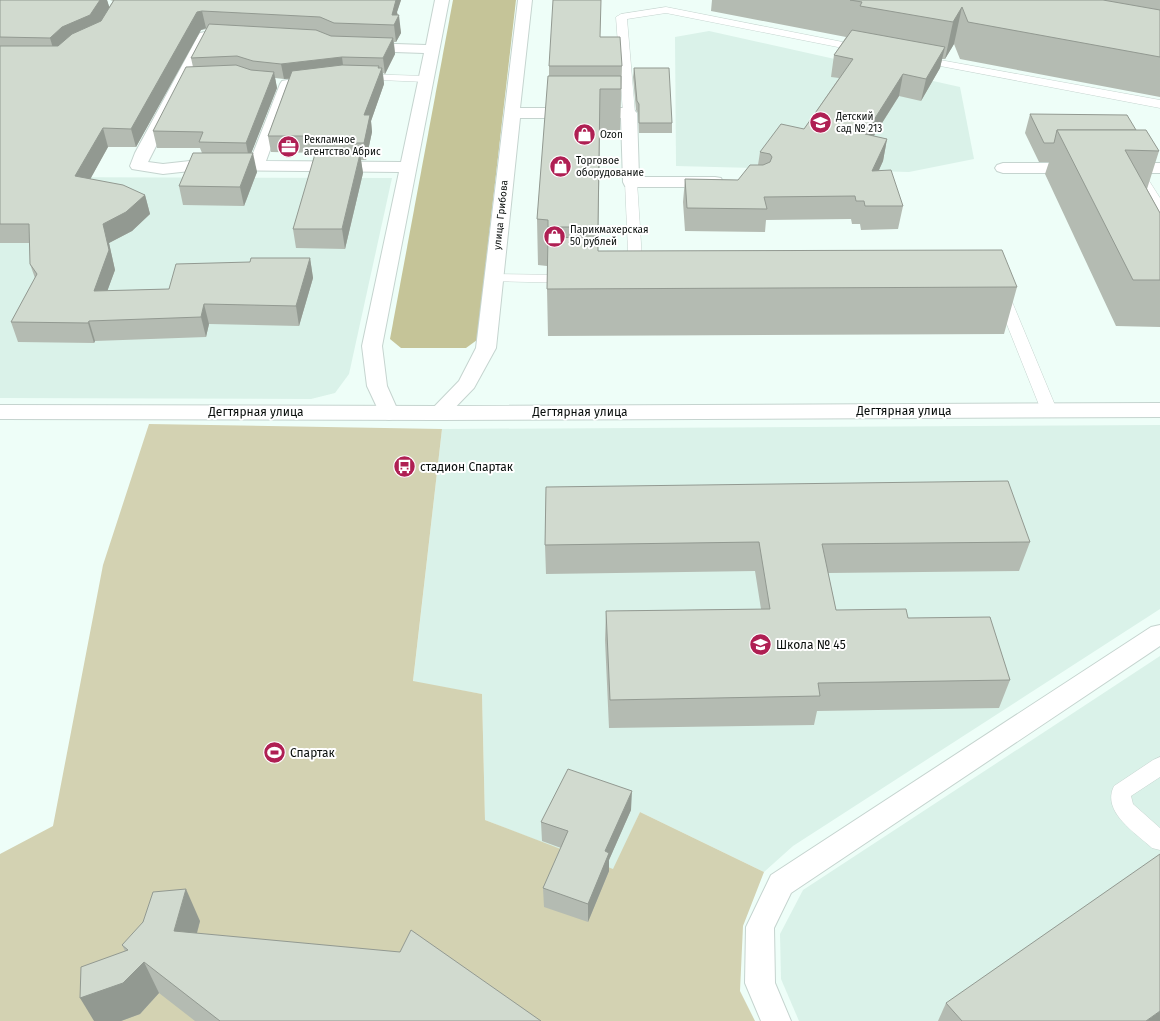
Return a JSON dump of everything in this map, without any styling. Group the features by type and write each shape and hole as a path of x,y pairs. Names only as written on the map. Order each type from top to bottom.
{"street":[{"path":"390,413 377,386 372,346 442,0"},
{"name":"улица Грибова","path":"438,413 467,384 486,348 525,0"},
{"path":"214,34 190,78 143,153 138,166 163,169 198,165 408,167"},
{"path":"355,47 431,49"},
{"path":"256,165 287,83"},
{"path":"512,113 630,113 631,182 730,182"},
{"path":"1003,168 1089,168"},
{"path":"1112,168 1160,168"},
{"name":"Дегтярная улица","path":"0,412 438,413 1160,410"},
{"path":"776,1021 760,984 760,927 781,884 1160,634"}],"lane":[{"path":"630,113 622,17 666,10 790,31 872,51"},
{"path":"904,56 1160,104"},
{"path":"351,77 426,79"},
{"path":"1135,168 1160,209"},
{"path":"621,279 641,279 631,182"},
{"path":"494,278 582,279"},
{"path":"996,279 1049,410"},
{"path":"1160,766 1122,792 1121,800 1124,809 1160,841"}],"shaded area":[{"name":"Детский сад № 213","path":"709,31 960,87 974,159 909,172 676,166 675,37"},
{"path":"8,177 392,178 349,374 335,393 311,399 0,398 0,190"},
{"name":"Школа № 45","path":"1160,425 1160,609 793,846 764,872 640,812 614,870 485,820 482,694 413,682 442,429"},
{"path":"1160,656 1160,1021 799,1021 781,979 780,934 803,890"}],"green space":[{"path":"453,0 516,0 477,340 466,348 401,348 390,339"},
{"name":"Спартак","path":"149,424 442,429 413,681 482,694 485,820 613,869 640,812 764,872 743,926 740,991 755,1021 0,1021 0,854 53,826 103,565"}],"building":[{"path":"0,0 100,0 90,15 62,27 50,38 0,37"},
{"path":"114,0 396,0 392,15 399,15 394,25 334,23 320,17 202,11 197,12 131,129 103,128 75,176 123,185 145,195 126,212 103,224 109,250 94,291 169,289 176,264 250,262 251,258 310,258 296,306 204,304 201,317 89,321 88,323 11,322 37,274 30,264 29,224 0,224 0,46 58,46 72,34 101,21"},
{"path":"553,0 601,0 600,37 620,37 622,66 549,66"},
{"path":"850,0 1103,0 1160,10 1160,57 968,22 962,7 953,22 860,6 862,2"},
{"path":"209,24 316,30 331,36 393,38 383,58 342,57 281,64 253,61 237,56 191,58"},
{"path":"852,30 945,47 926,79 903,74 865,134 887,139 872,171 891,170 903,206 865,206 864,201 856,201 855,196 764,197 767,209 687,208 685,179 738,180 750,165 763,165 770,162 772,157 770,154 760,152 781,124 804,129 853,59 834,55"},
{"path":"236,65 251,70 274,72 246,143 199,142 203,132 153,131 186,67"},
{"path":"342,65 379,66 378,68 382,68 364,115 370,115 364,143 320,143 322,136 268,136 292,71"},
{"path":"634,68 669,68 672,123 639,123 639,104 637,101"},
{"path":"548,76 621,76 621,89 600,89 598,227 548,227 548,220 537,219"},
{"path":"1030,114 1127,115 1136,130 1057,130 1054,143 1044,143"},
{"path":"1057,130 1146,130 1159,151 1125,150 1160,213 1160,280 1133,280"},
{"path":"193,153 253,153 240,187 179,186"},
{"path":"315,154 360,154 342,229 293,229"},
{"path":"548,237 598,238 598,251 1002,250 1017,287 547,289"},
{"path":"1008,481 1030,542 822,544 836,610 906,609 908,618 990,617 1010,680 818,683 820,696 610,700 606,611 770,609 759,542 545,545 546,487"},
{"path":"568,769 632,791 605,851 609,853 588,904 543,888 568,831 541,822"},
{"path":"1160,854 1160,1011 1146,1021 962,1021 946,1003"},
{"path":"186,889 174,931 400,952 411,930 541,1021 220,1021 144,962 123,983 80,998 81,967 128,950 122,945 143,922 153,892"}],"place":[{"name":"Детский сад № 213","path":"821,123"},
{"name":"Ozon","path":"584,135"},
{"name":"Рекламное агентство Абрис","path":"289,146"},
{"name":"Торговое оборудование","path":"561,167"},
{"name":"Парикмахерская 50 рублей","path":"554,236"},
{"name":"стадион Спартак","path":"405,467"},
{"name":"Школа № 45","path":"760,645"},
{"name":"Спартак","path":"275,753"}]}
